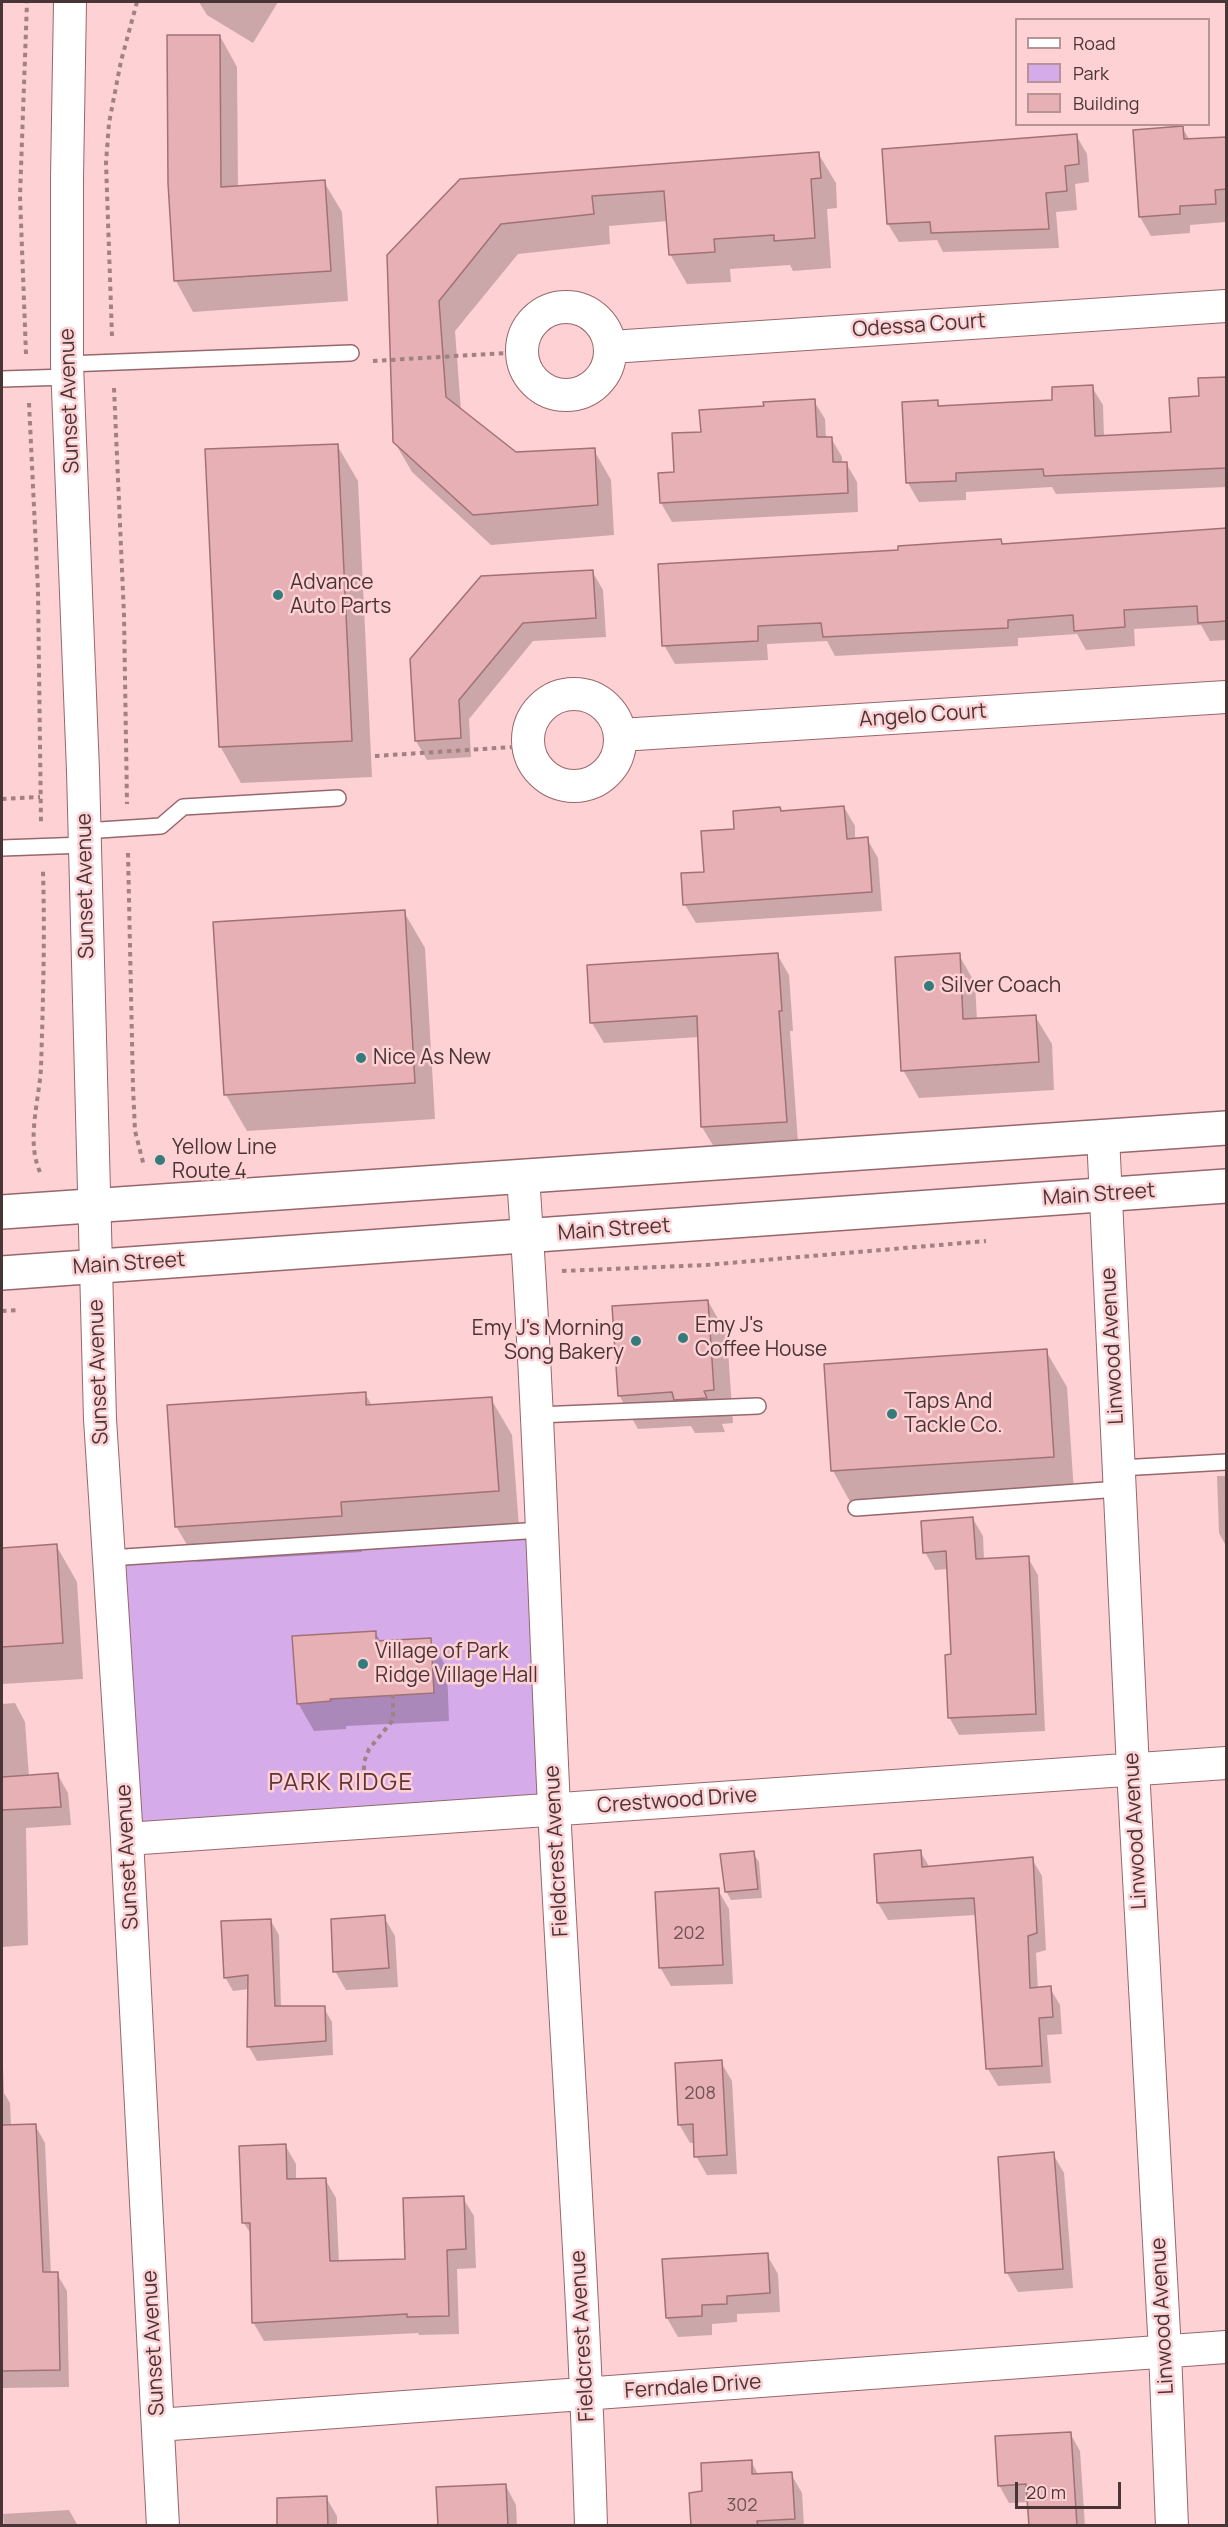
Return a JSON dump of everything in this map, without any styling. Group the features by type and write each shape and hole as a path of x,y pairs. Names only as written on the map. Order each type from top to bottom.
{"main road":[{"path":"2,1212 1227,1128"},
{"name":"Main Street","path":"2,1273 1227,1186"}],"street":[{"name":"Sunset Avenue","path":"80,2 70,16 66,178 68,371 84,838 95,1267 100,1419 127,1839 163,2526"},
{"path":"571,306 586,311 598,319 607,332 611,346 610,361 605,373 595,385 583,392 569,395 555,394 542,388 531,378 524,366 522,352 524,337 536,318 556,308 571,306"},
{"name":"Odessa Court","path":"611,346 1227,306"},
{"path":"567,694 582,694 596,699 608,708 616,721 620,735 619,750 613,764 603,776 589,783 574,786 559,783 545,775 536,764 528,746 533,720 541,708 553,699 567,694"},
{"name":"Angelo Court","path":"620,735 1227,697"},
{"name":"Linwood Avenue","path":"1103,1137 1133,1769 1166,2351 1172,2526"},
{"name":"Fieldcrest Avenue","path":"523,1177 537,1415 554,1809 587,2395 591,2526"},
{"name":"Crestwood Drive","path":"127,1839 1227,1763"},
{"name":"Ferndale Drive","path":"159,2425 1227,2347"}],"lane":[{"path":"2,379 28,378 113,363 351,353"},
{"path":"2,848 42,848 128,827 161,825 183,807 338,798"},
{"path":"537,1415 758,1406"},
{"path":"856,1508 1120,1479 1227,1462"},
{"path":"109,1558 541,1530"}],"path":[{"path":"27,2 20,196 38,590 44,926 41,1071 34,1134 36,1163 40,1172"},
{"path":"137,2 121,62 109,123 106,163 124,615 133,1087 135,1131 144,1166"},
{"path":"377,362 522,352"},
{"path":"375,756 528,746"},
{"path":"2,799 40,797"},
{"path":"530,1273 706,1265 998,1240"},
{"path":"364,1822 364,1762 369,1749 393,1720 393,1695"}],"green space":[{"path":"541,1530 554,1809 127,1839 109,1558"}],"building":[{"path":"167,35 220,35 221,187 325,180 331,271 174,281 168,183"},
{"path":"1183,126 1184,139 1227,137 1227,189 1215,190 1216,204 1180,206 1180,214 1139,217 1133,130"},
{"path":"1077,134 1079,164 1065,166 1067,191 1046,193 1049,229 931,233 930,222 887,224 882,149"},
{"path":"819,152 821,178 811,179 815,238 774,241 774,235 714,239 715,252 669,255 664,191 592,196 594,214 501,224 439,301 446,397 516,452 595,448 598,505 473,515 393,442 387,255 460,179"},
{"path":"1227,377 1227,468 1044,476 1043,469 956,473 956,481 906,483 902,402 938,400 938,406 1052,400 1052,387 1093,385 1095,436 1171,432 1169,398 1199,396 1198,378"},
{"path":"815,399 817,437 832,437 833,462 847,462 848,493 660,503 658,473 674,472 672,433 701,432 699,410 764,406 763,402"},
{"name":"Advance Auto Parts","path":"338,444 352,741 219,747 205,449"},
{"path":"1227,528 1227,621 1198,623 1197,606 1124,610 1125,627 1074,631 1073,615 1008,620 1008,628 823,637 821,623 758,626 758,641 662,646 658,564 898,550 898,546 1001,539 1002,544"},
{"path":"593,570 596,618 523,623 459,700 461,738 415,741 410,659 481,576"},
{"path":"844,806 847,839 868,837 872,892 683,905 681,873 704,872 701,831 734,829 733,811 780,807 781,811"},
{"path":"405,910 415,1083 224,1095 213,922"},
{"path":"778,953 782,1011 779,1011 787,1122 701,1127 697,1016 590,1023 587,965"},
{"name":"Silver Coach","path":"960,953 963,1019 1036,1015 1039,1062 901,1071 895,957"},
{"path":"708,1300 714,1390 704,1391 707,1398 674,1400 672,1392 618,1396 612,1306"},
{"path":"1047,1349 1054,1457 831,1471 824,1364"},
{"path":"366,1392 366,1405 492,1397 499,1491 341,1502 342,1516 175,1527 167,1405"},
{"path":"973,1517 976,1559 1029,1556 1036,1714 948,1718 945,1655 951,1654 946,1551 923,1553 921,1521"},
{"path":"57,1544 63,1643 2,1647 2,1548"},
{"name":"Village of Park Ridge Village Hall","path":"376,1631 376,1641 431,1638 434,1693 330,1699 331,1701 297,1704 292,1636"},
{"path":"58,1773 61,1807 2,1810 2,1777"},
{"path":"921,1850 922,1867 1033,1857 1037,1933 1028,1936 1030,1988 1051,1986 1053,2017 1039,2018 1042,2066 986,2069 974,1898 877,1903 874,1854"},
{"path":"754,1851 758,1889 725,1892 720,1854"},
{"path":"719,1888 723,1965 659,1968 655,1892"},
{"path":"385,1915 389,1968 333,1972 331,1919"},
{"path":"271,1919 275,2006 325,2006 326,2041 247,2047 248,1975 224,1978 221,1921"},
{"path":"722,2060 727,2155 694,2157 693,2124 678,2125 675,2063"},
{"path":"36,2124 43,2272 58,2272 60,2370 2,2371 2,2125"},
{"path":"286,2144 287,2179 326,2178 330,2261 405,2259 403,2198 464,2196 466,2249 447,2250 449,2316 407,2317 407,2314 252,2323 250,2223 242,2223 239,2146"},
{"path":"1054,2152 1063,2269 1005,2273 998,2157"},
{"path":"768,2253 770,2293 727,2296 727,2304 702,2305 702,2316 666,2318 662,2259"},
{"path":"1071,2432 1077,2526 1029,2526 1026,2484 998,2486 995,2436"},
{"path":"752,2460 752,2474 792,2472 795,2519 757,2521 758,2526 691,2526 689,2493 702,2491 701,2463"},
{"path":"506,2484 508,2526 438,2526 436,2487"},
{"path":"327,2496 328,2526 277,2526 277,2498"}],"place":[{"name":"Advance Auto Parts","path":"278,595"},
{"name":"Silver Coach","path":"929,986"},
{"name":"Nice As New","path":"361,1058"},
{"name":"Yellow Line Route 4","path":"160,1160"},
{"name":"Emy J's Coffee House","path":"683,1338"},
{"name":"Emy J's Morning Song Bakery","path":"636,1341"},
{"name":"Taps And Tackle Co.","path":"892,1414"},
{"name":"Village of Park Ridge Village Hall","path":"363,1664"}],"district":[{"name":"PARK RIDGE","path":"341,1783"}]}
